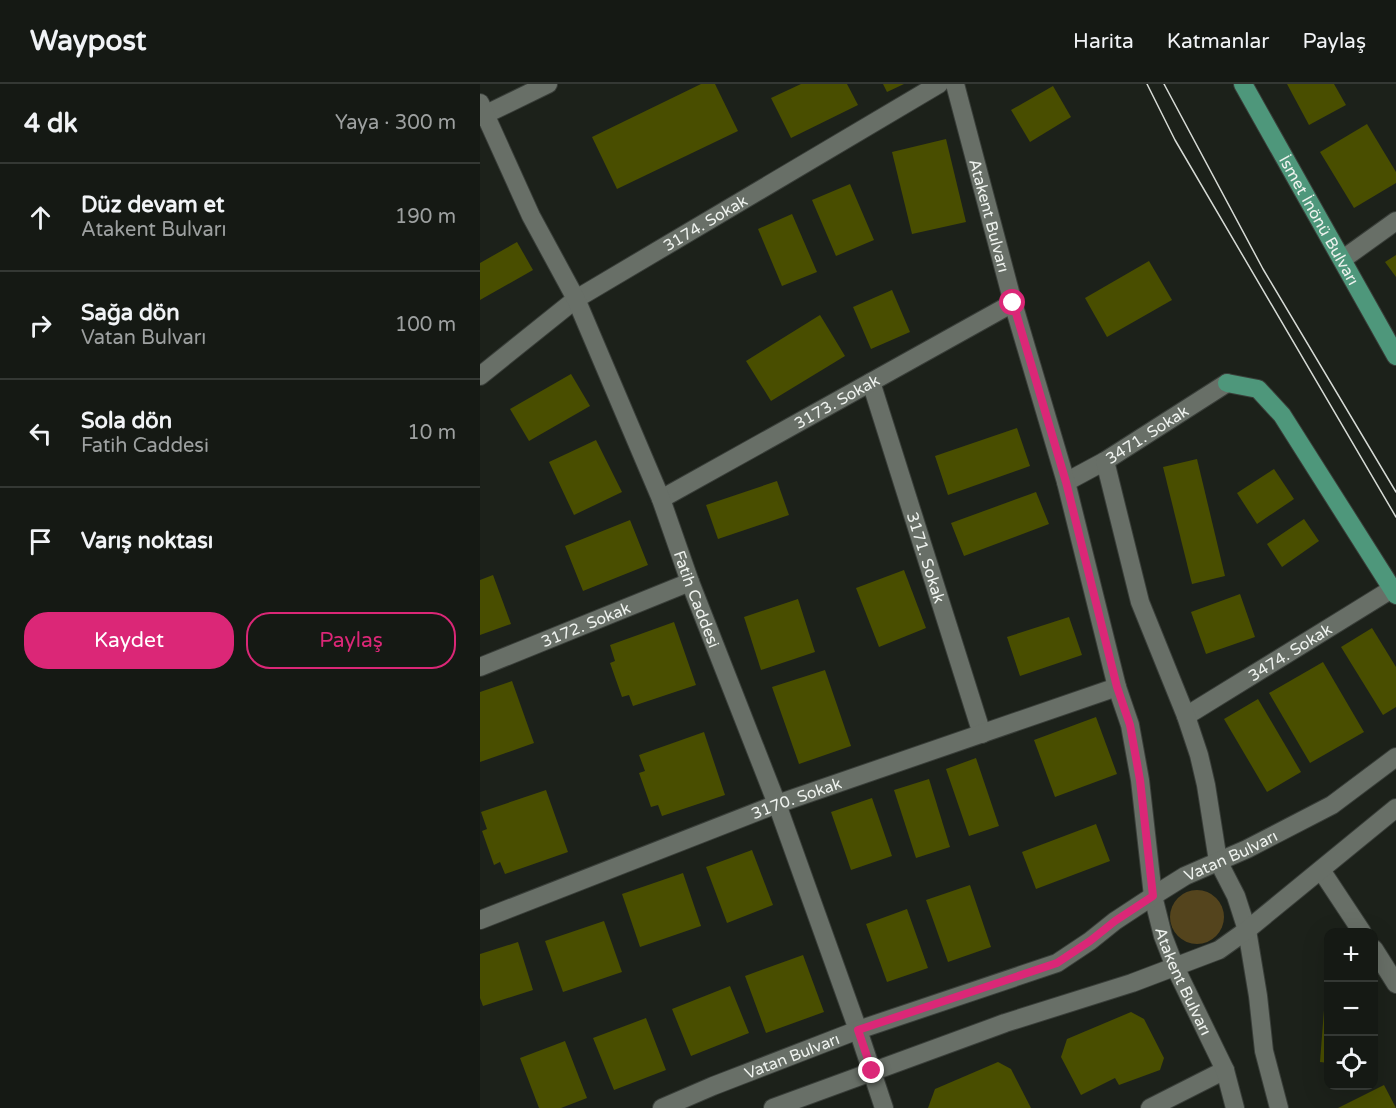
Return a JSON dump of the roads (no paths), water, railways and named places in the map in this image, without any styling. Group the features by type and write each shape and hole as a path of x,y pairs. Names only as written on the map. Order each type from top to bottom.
{"main road":[{"name":"İsmet İnönü Bulvarı","path":"1243,84 1396,356"},
{"path":"1227,383 1258,389 1282,415 1394,592"}],"street":[{"path":"482,111 548,84"},
{"name":"3174. Sokak","path":"480,376 576,299 939,84"},
{"name":"Atakent Bulvarı","path":"955,84 1013,303 1066,482 1117,687 1130,725 1140,780 1153,896 1163,936 1175,967 1225,1070 1235,1108"},
{"name":"Fatih Caddesi","path":"482,111 531,216 576,299 661,499 690,582 777,804 884,1108"},
{"path":"1343,259 1396,221"},
{"name":"3173. Sokak","path":"661,499 1013,303"},
{"name":"3171. Sokak","path":"871,382 982,734"},
{"name":"3471. Sokak","path":"1066,482 1105,461 1227,383"},
{"path":"1105,461 1140,602 1186,716 1199,755 1218,861 1236,896 1247,930 1264,1051 1279,1108"},
{"name":"3172. Sokak","path":"480,667 690,582"},
{"name":"3474. Sokak","path":"1186,716 1394,592"},
{"name":"3170. Sokak","path":"480,920 777,804 1117,687"},
{"name":"Vatan Bulvarı","path":"662,1108 858,1030 1057,963 1115,921 1185,876 1247,849 1332,805 1396,757"},
{"path":"773,1108 1005,1023 1132,983 1219,950 1247,930 1396,808"},
{"path":"1321,870 1359,928"},
{"path":"1378,955 1396,984"},
{"path":"1150,1108 1225,1070"}],"tram line":[{"path":"1147,84 1175,140 1396,517"},
{"path":"1164,84 1263,269 1396,492"}]}
